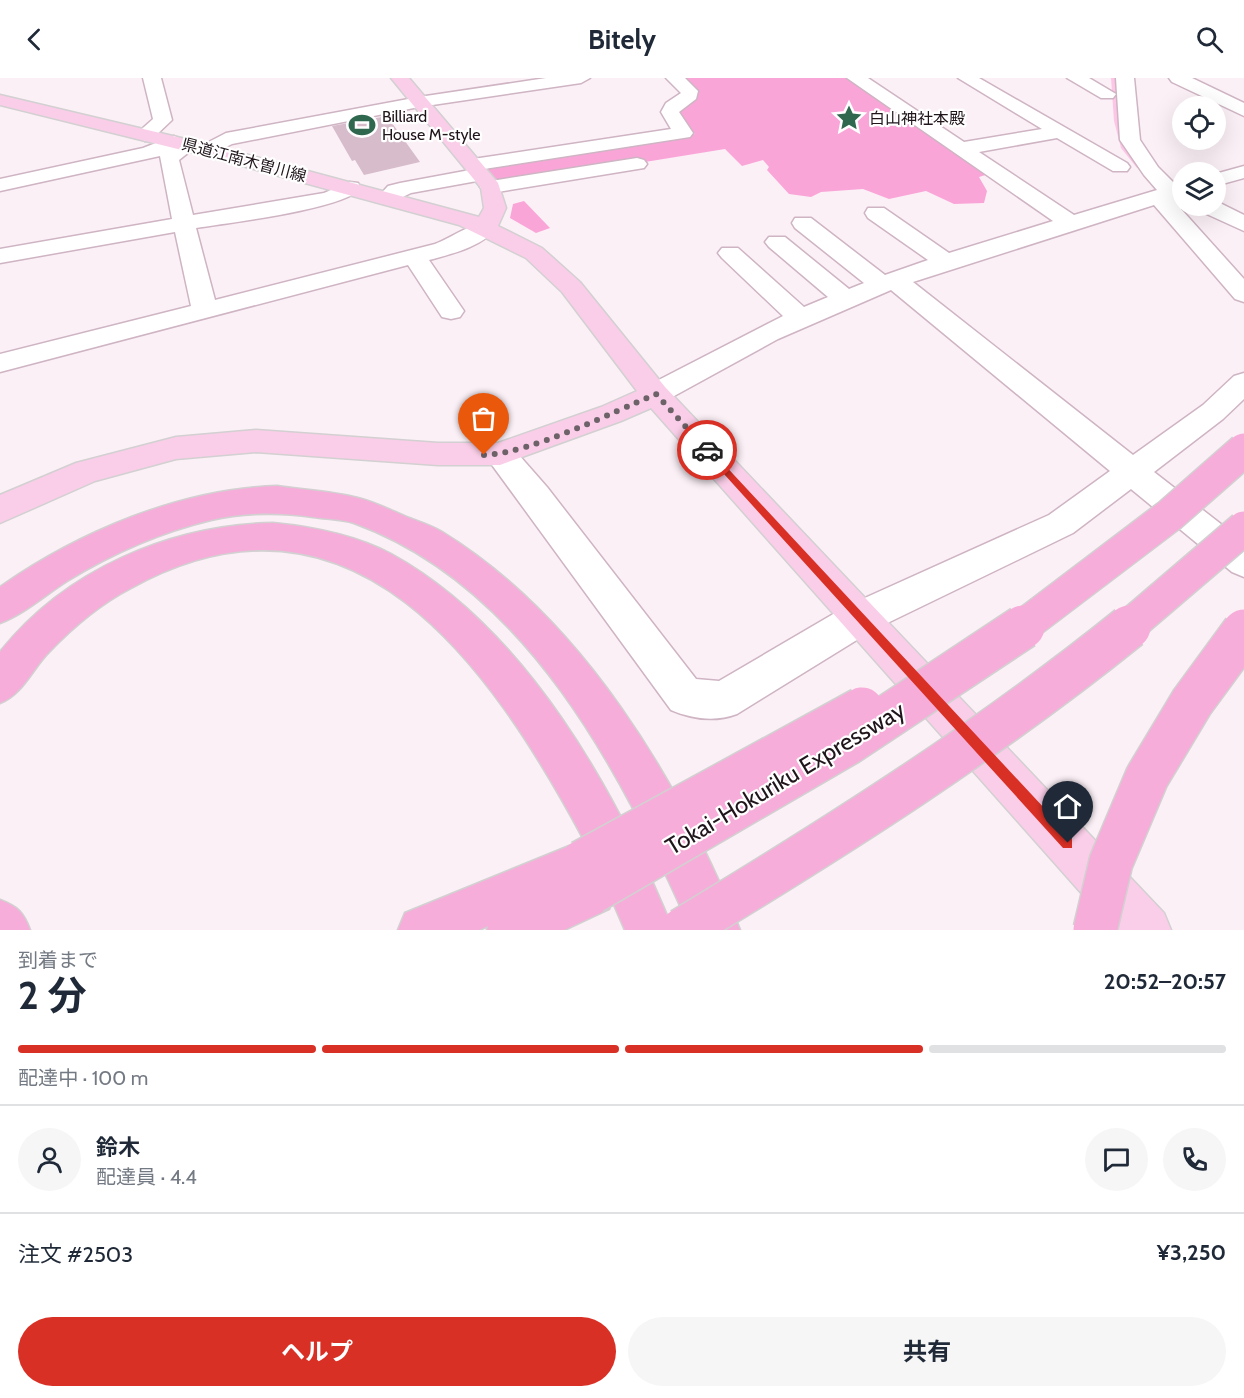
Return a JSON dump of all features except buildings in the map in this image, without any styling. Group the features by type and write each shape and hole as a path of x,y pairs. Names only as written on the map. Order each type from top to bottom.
{"highway":[{"path":"512,930 587,877 1018,613 1113,559 1192,498 1244,450"},
{"path":"0,607 82,555 135,531 183,514 232,503 277,499 327,504 381,518 430,542 484,580 536,631 587,695 628,759 687,864 716,930"},
{"path":"682,930 814,851 1057,684 1166,597 1244,528"},
{"path":"0,684 13,663 56,620 94,590 141,565 187,547 233,538 283,537 333,546 379,564 425,595 483,653 526,705 579,786 634,893 649,930"},
{"path":"1095,930 1111,862 1147,777 1192,702 1244,631"},
{"path":"422,930 587,877"},
{"path":"0,924 6,930"}],"main road":[{"path":"400,78 482,176 495,208 486,227"},
{"name":"県道江南木曽川線","path":"0,100 190,146 388,198 486,227 534,253 571,287 656,394 1147,930"},
{"path":"0,510 87,471 165,450 215,443 267,441 438,454 500,454 611,414 656,394"}],"street":[{"path":"146,135 163,120 152,78"},
{"path":"0,185 150,153 419,102 581,78"},
{"path":"388,198 396,191 407,187 482,176 683,133 670,112 672,107 690,95 689,91 675,78"},
{"path":"856,78 1069,222"},
{"path":"968,78 1120,167"},
{"path":"1076,78 1106,93"},
{"path":"1125,78 1130,140 1151,171 1172,193"},
{"path":"1178,78 1244,110"},
{"path":"961,149 1059,132"},
{"path":"190,146 168,158 205,310"},
{"path":"482,176 637,164"},
{"path":"1226,177 1244,172"},
{"path":"0,256 330,198 350,188"},
{"path":"656,394 801,319 846,299 946,262 1069,222 1172,196"},
{"path":"876,213 946,262"},
{"path":"1226,215 1244,224"},
{"path":"1189,216 1244,294"},
{"path":"1193,216 1244,273"},
{"path":"803,223 888,283 1132,471 1244,562"},
{"path":"0,363 414,256 451,245 486,227"},
{"path":"777,242 846,299"},
{"path":"730,253 801,319"},
{"path":"414,256 451,310"},
{"path":"500,454 535,496 685,697 723,700 860,618 1061,524 1213,411 1244,383"}],"shaded area":[{"path":"671,78 850,78 995,172 979,177 987,191 984,203 954,204 926,191 889,199 863,189 821,192 811,197 789,194 767,170 769,167 763,160 742,166 725,149 491,187 476,169 695,134 682,127 676,110 685,96"},
{"path":"524,201 550,228 536,233 510,218 513,204"}],"waterway":[{"path":"1113,78 1117,121 1124,148 1139,167"}],"way so far":[{"path":"484,455 500,454 531,444 611,414 656,394 707,450"}],"place":[{"name":"白山神社本殿","path":"849,118"},
{"name":"Billiard House M-style","path":"362,125"}],"route":[{"path":"707,450 1068,843"}]}
